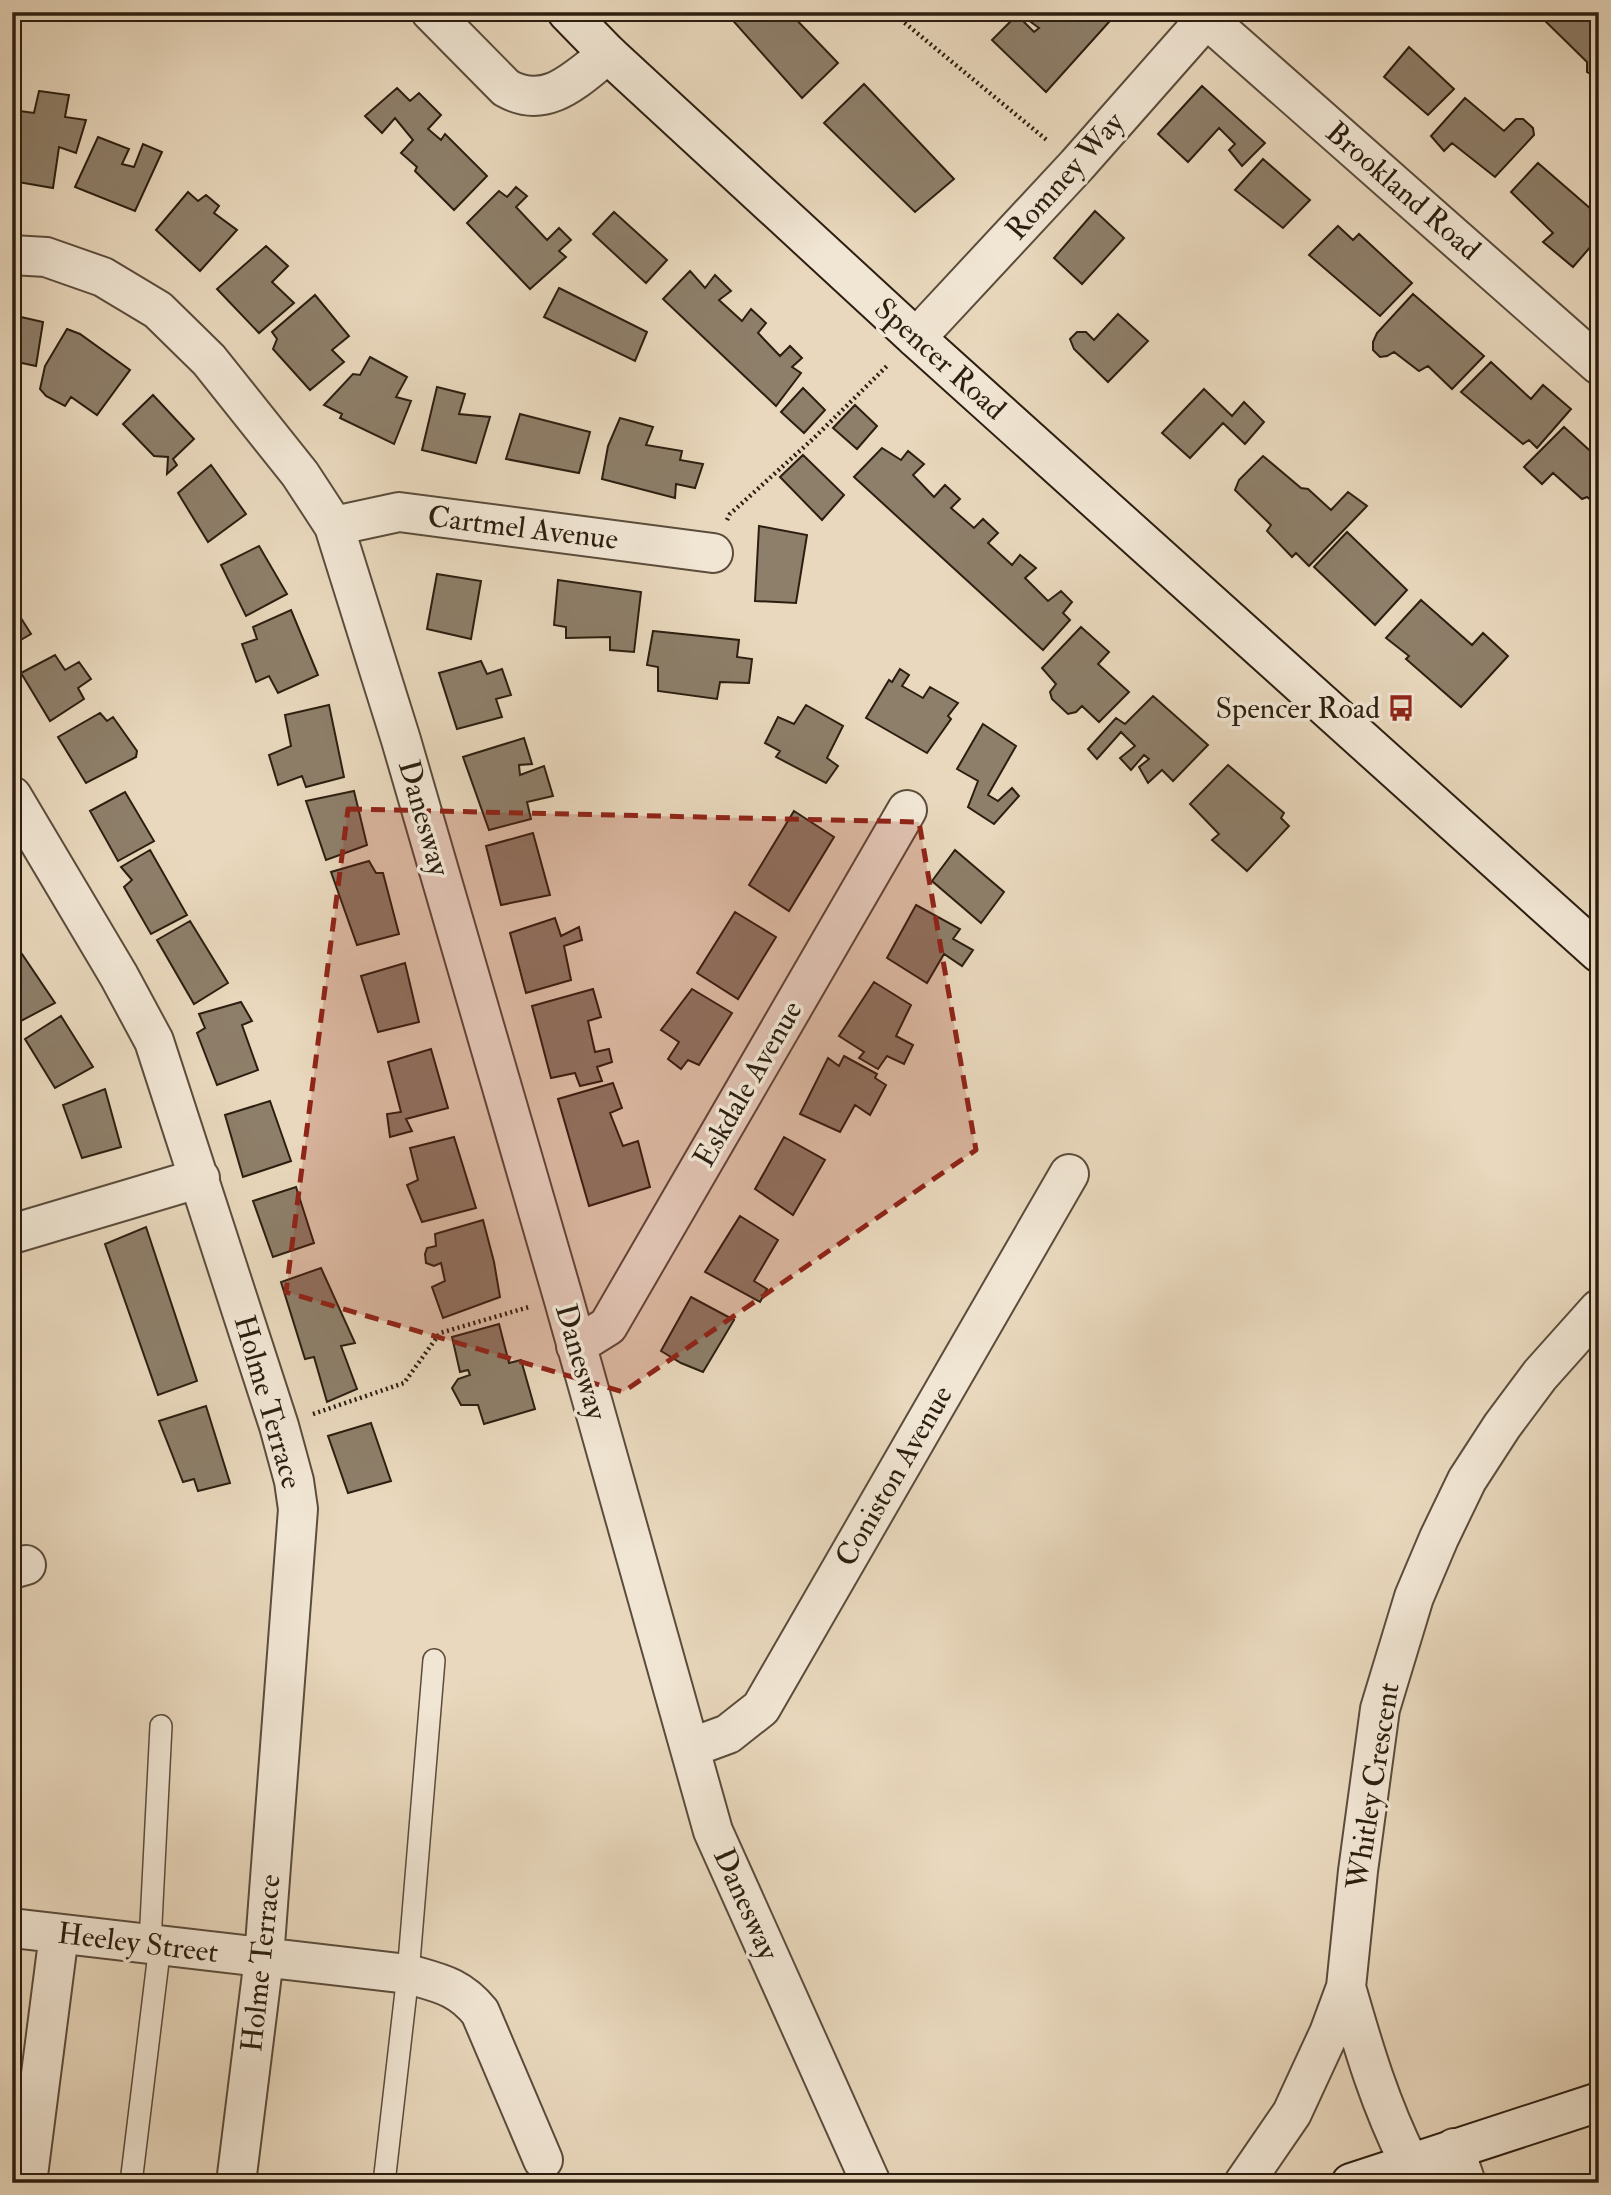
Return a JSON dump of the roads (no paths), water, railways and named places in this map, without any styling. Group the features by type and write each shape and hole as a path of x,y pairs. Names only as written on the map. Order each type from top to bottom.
{"street":[{"path":"431,12 506,88 519,95 536,97 552,93 567,86 608,54"},
{"name":"Spencer Road","path":"567,12 608,54 916,338 1599,953"},
{"name":"Romney Way","path":"916,338 1077,165 1209,15"},
{"name":"Brookland Road","path":"1209,15 1599,365"},
{"name":"Danesway","path":"12,255 46,257 103,277 158,310 225,379 300,474 334,526 401,740 563,1297 713,1831 870,2183"},
{"name":"Cartmel Avenue","path":"334,526 399,512 713,553"},
{"name":"Holme Terrace","path":"12,796 119,976 154,1041 279,1426 294,1481 298,1509 264,1958 236,2183"},
{"name":"Eskdale Avenue","path":"576,1346 608,1325 907,810"},
{"name":"Coniston Avenue","path":"690,1748 728,1734 761,1708 1069,1174"},
{"path":"12,1234 200,1178"},
{"name":"Whitley Crescent","path":"1244,2183 1292,2113 1329,2033 1346,1987 1358,1871 1380,1709 1395,1652 1414,1597 1438,1538 1467,1480 1539,1375 1599,1309"},
{"name":"Heeley Street","path":"12,1928 408,1974 457,1990 469,1998 480,2012 543,2160"},
{"path":"27,2183 59,1934"},
{"name":"Whitley Crescent","path":"1346,1987 1387,2117 1409,2162"},
{"path":"1351,2183 1409,2162 1460,2166 1599,2102"}],"lane":[{"path":"384,2183 408,1974 434,1660"},
{"path":"131,2183 155,1944 160,1726"}],"place":[{"name":"Spencer Road","path":"1401,708"}]}
